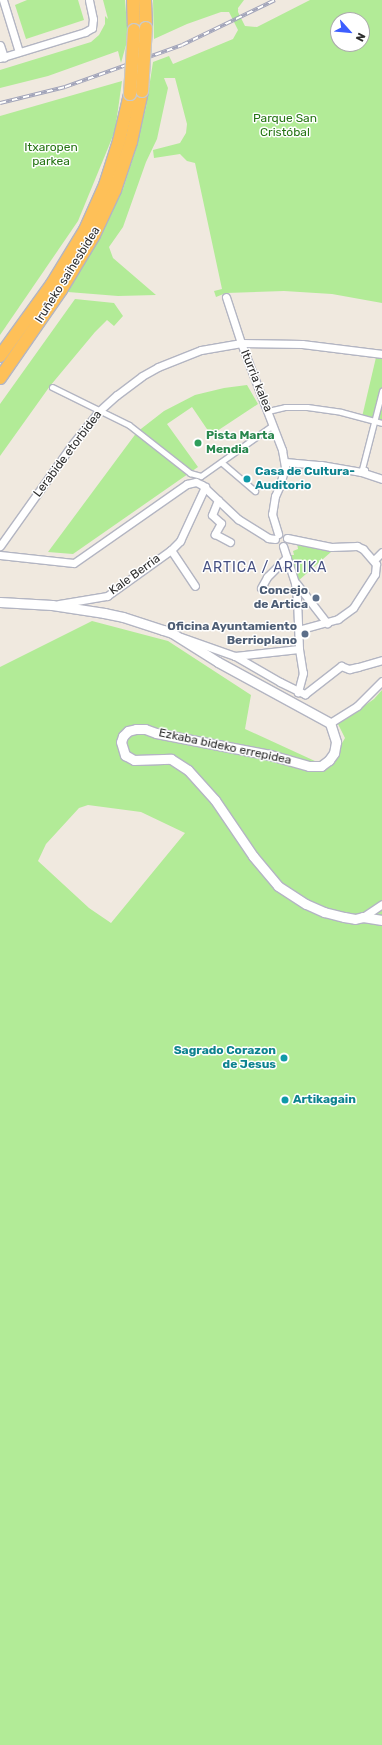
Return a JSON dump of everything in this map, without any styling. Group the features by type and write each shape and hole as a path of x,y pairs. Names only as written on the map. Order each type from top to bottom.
{"highway":[{"name":"Iruñeko saihesbidea","path":"0,356 52,284 85,230 106,185 120,141 130,94 134,30 133,0"},
{"name":"Iruñeko saihesbidea","path":"0,378 61,290 94,235 115,190 131,142 142,91 146,28 145,0"}],"street":[{"path":"4,0 19,52"},
{"path":"0,45 2,58 85,32 92,28 93,19 89,0"},
{"name":"Iturria kalea","path":"226,297 241,344 268,411 285,462"},
{"name":"Lerabide etorbidea","path":"0,546 71,446 99,411 123,390 158,367 201,350 241,344 302,344 382,354"},
{"path":"52,387 129,425 190,473 201,476 273,425"},
{"path":"364,473 365,470 362,470 382,391"},
{"path":"268,411 285,407 307,407 342,412 382,423"},
{"path":"221,462 255,491"},
{"path":"283,546 276,545 272,514 275,496 280,485 285,462 321,465 364,473 382,479"},
{"path":"0,555 74,563 187,484 196,482 205,487 238,519 268,538 283,534 287,538 331,547 357,546 363,549 374,560 376,564 375,574 353,608 338,619 298,630"},
{"name":"Kale Berria","path":"52,605 107,596 170,550 180,540 205,487"},
{"path":"218,500 212,514 221,524 215,534 230,542"},
{"path":"283,546 286,543 287,538"},
{"path":"283,546 295,583 299,649 303,673 298,692"},
{"name":"Kale Berria","path":"170,550 195,586"},
{"path":"374,560 382,552"},
{"path":"261,588 267,577 287,556"},
{"path":"295,583 327,623"},
{"path":"0,602 52,605 123,617 163,630 179,637 218,662 330,723 357,706 382,681"},
{"path":"179,637 190,639 235,656 298,692 305,694 312,691 341,666 350,669 358,668 382,660"},
{"path":"235,656 299,649"},
{"name":"Ezkaba bideko errepidea","path":"330,723 334,732 336,742 335,747 329,760 320,766 309,766 270,755 156,733 145,729 128,731 122,736 121,742 125,756 134,760 171,759 188,770 215,800 253,856 278,886 306,904 324,912 355,919 363,917 382,920"},
{"path":"363,917 382,904"}],"green space":[{"path":"27,0 78,0 84,20 26,39 15,5"},
{"path":"103,0 125,0 128,38 121,63 118,51 48,76 0,88 0,70 91,42 99,35 105,24 105,16 108,19"},
{"name":"Parque San Cristóbal","path":"153,0 244,0 238,8 238,12 245,26 257,27 310,0 382,0 382,303 332,294 284,291 226,293 216,297 214,291 222,289 195,163 187,161 180,154 154,158 153,150 180,143 186,133 187,124 175,78 164,78 168,88 157,139 146,162 123,227 109,247 113,258 156,295 118,296 68,292 103,232 123,189 136,149 146,107 153,62 169,56 173,64 233,39 238,30 229,12 221,12 187,24 154,39"},
{"name":"Itxaropen parkea","path":"122,81 115,131 78,221 0,335 0,116"},
{"path":"75,299 114,303 123,316 114,326 107,320 95,332 50,386 0,456 0,404"},
{"path":"377,353 382,354 382,423 362,417"},
{"path":"247,385 258,404 211,435 192,407 167,424 198,467 73,554 48,552 137,432 164,411 195,395 224,388"},
{"path":"297,543 331,552 298,581 289,555 294,555 293,551 298,549"},
{"path":"92,621 168,641 251,695 245,729 328,767 345,738 338,724 374,699 382,690 382,1745 0,1745 0,667","holes":["88,805 141,812 185,833 111,923 89,908 38,861 46,844 79,808"]}],"railway":[{"path":"0,103 65,87 182,45 275,0"}],"place":[{"name":"Pista Marta Mendia","path":"198,443"},
{"name":"Casa de Cultura- Auditorio","path":"247,479"},
{"name":"Concejo de Artica","path":"316,598"},
{"name":"Oficina Ayuntamiento Berrioplano","path":"305,634"},
{"name":"Sagrado Corazon de Jesus","path":"284,1058"},
{"name":"Artikagain","path":"285,1100"}],"district":[{"name":"ARTICA / ARTIKA","path":"265,568"}]}
